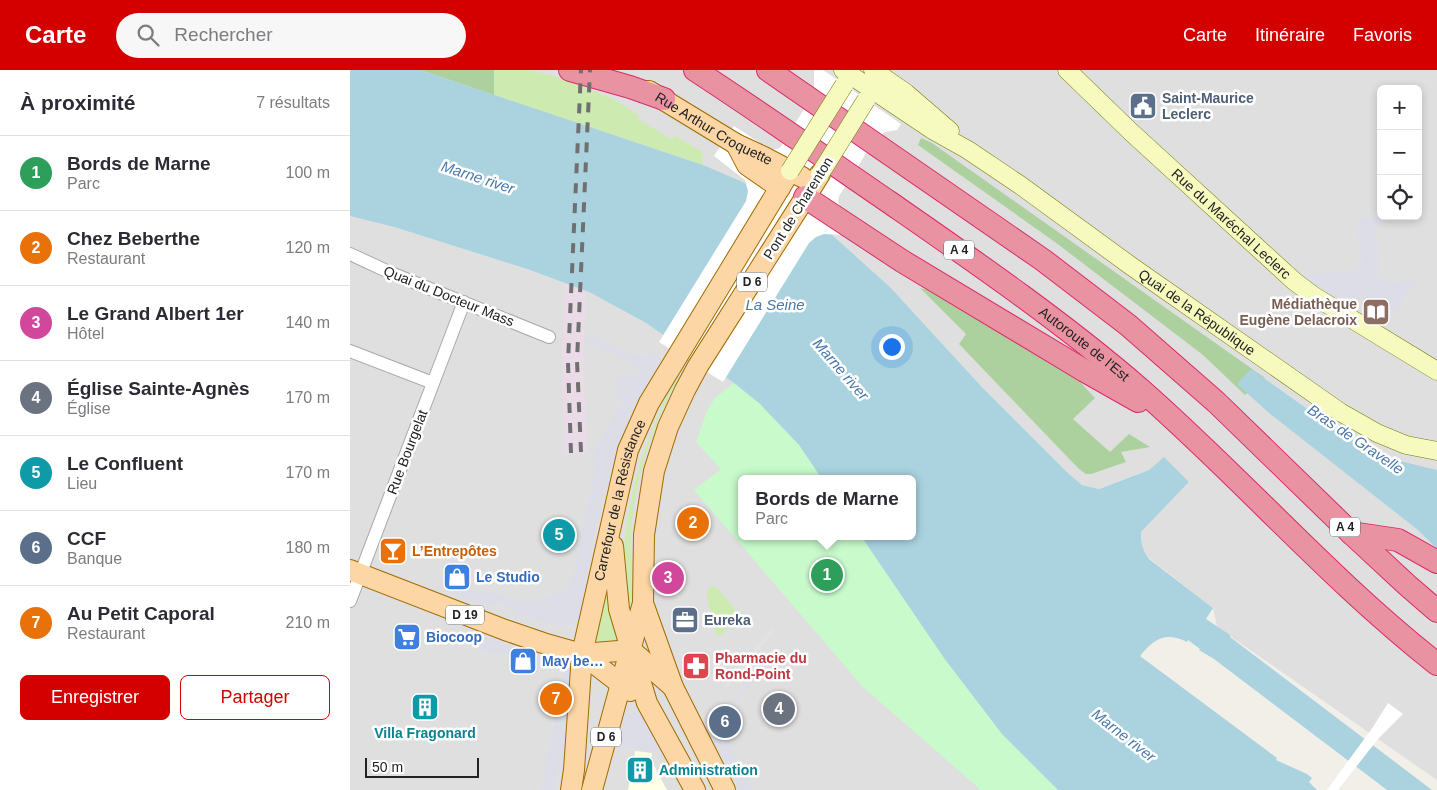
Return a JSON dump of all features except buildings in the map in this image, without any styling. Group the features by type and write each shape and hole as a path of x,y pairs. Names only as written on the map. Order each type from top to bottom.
{"highway":[{"path":"570,70 664,99"},
{"path":"675,70 719,85"},
{"name":"Autoroute de l’Est","path":"695,70 1027,299 1111,365 1181,426 1334,574 1437,664"},
{"name":"A 4","path":"768,70 1051,266 1128,325 1216,402 1351,533 1437,611"},
{"path":"800,182 871,240 902,261 1084,371 1181,426"},
{"path":"1351,533 1398,540 1437,562"}],"main road":[{"name":"Rue Arthur Croquette","path":"610,70 664,99 800,182"},
{"name":"Rue du Maréchal Leclerc","path":"1067,70 1294,281 1314,296 1437,371"},
{"name":"Quai de la République","path":"849,75 875,81 914,99 944,125 968,150 1340,412 1377,433 1406,445 1437,451"},
{"name":"Pont de Charenton","path":"698,366 800,182 849,75"},
{"name":"Pont de Charenton","path":"679,354 800,182 875,81"},
{"name":"Carrefour de la Résistance","path":"582,654 628,450 649,403 679,354"},
{"name":"Carrefour de la Résistance","path":"621,684 643,602 644,535 654,471 677,405 698,366"},
{"path":"611,526 619,609 647,703"},
{"name":"D 19","path":"355,572 543,643 582,654 631,650"},
{"path":"643,602 673,687 725,790"},
{"path":"631,650 673,687"},
{"name":"D 19","path":"582,654 647,703 695,790"},
{"name":"D 6","path":"571,790 582,654"},
{"name":"D 6","path":"592,790 621,684"}],"street":[{"name":"Quai du Docteur Mass","path":"350,254 549,337"},
{"name":"Rue Bourgelat","path":"350,602 355,572 433,383 464,302"},
{"path":"350,351 433,383"}],"shaded area":[{"path":"420,70 1437,70 1437,780 1217,627 1213,608 1144,553 1141,532 1189,482 1163,458 1149,470 1098,489 1082,485 981,386 890,287 830,233 703,165"},
{"path":"575,70 595,70 583,361 587,451 565,454 562,362"},
{"path":"350,216 394,227 527,269 589,292 664,333 759,403 819,475 738,475 738,540 864,540 944,658 1002,734 1058,790 350,790"},
{"path":"1376,218 1383,223 1376,228 1378,276 1392,284 1394,282 1400,284 1416,276 1415,282 1417,283 1414,288 1412,286 1408,291 1397,314 1359,293 1346,308 1305,281 1312,274 1354,271 1362,262 1360,242 1357,242 1356,231 1359,231 1359,219"},
{"path":"591,336 630,354 645,357 652,353 662,360 634,405 612,461 593,537 581,616 573,624 560,627 515,614 513,608 497,602 490,606 460,597 464,587 528,602 538,601 561,592 568,585 573,575 595,468 593,460 598,445 622,401 616,394 615,387 622,376 636,377 640,370 622,358 583,341"},
{"path":"771,629 774,631 728,688 724,686"},
{"path":"482,635 567,667 571,674 570,744 560,764 554,790 540,790 565,671 518,656 479,651"},
{"path":"764,661 770,661 733,707 716,720 753,790 740,790 717,748 712,749 708,742 708,727 712,719 730,705 743,688 743,683 749,671"},
{"path":"643,711 664,747 652,753 614,745 623,713 635,714"},
{"name":"Administration","path":"635,751 652,753 651,760 667,790 628,790"}],"green space":[{"path":"420,70 494,70 494,95"},
{"path":"494,70 530,70 565,79 611,98 639,115 638,119 671,139 675,136 702,152 703,165 494,95"},
{"path":"921,138 932,143 1265,378 1245,395 1203,355 1055,242 918,145"},
{"path":"920,288 935,292 1069,370 1095,398 1073,419 1110,452 1129,434 1150,447 1121,452 1126,462 1086,474 1078,468 959,344 966,334"},
{"path":"677,376 679,377 669,395 646,452 636,491 631,531 632,592 630,612 625,594 623,567 632,497 650,435"},
{"path":"734,383 759,403 799,445 819,475 738,475 738,540 864,540 944,658 1002,734 1058,790 981,790 863,687 694,490 721,469 696,442 707,411 715,398"},
{"path":"609,545 618,639 607,644 594,640"},
{"path":"712,586 716,587 734,608 735,614 734,621 720,636 716,635 707,597 708,589"}],"water":[{"name":"La Seine","path":"350,70 420,70 703,165 743,182 830,233 890,287 981,386 1082,485 1099,489 1149,470 1164,457 1189,482 1141,532 1142,546 1149,559 1213,608 1206,619 1230,635 1230,637 1432,790 1387,790 1188,640 1187,642 1173,637 1166,637 1155,641 1140,656 1277,758 1276,760 1307,774 1312,778 1309,782 1317,790 1058,790 1002,734 944,658 864,540 916,540 916,475 819,475 799,445 759,403 734,383 646,323 589,292 527,269 394,227 350,216"},
{"name":"Bras de Gravelle","path":"1251,369 1330,425 1370,450 1404,462 1437,470 1437,549 1418,530 1269,413 1237,384"}],"pier":[{"path":"814,70 823,70 901,124 897,130 885,132 874,141 839,196 838,202 841,208 844,235 824,234 816,237 809,243 723,382 659,342 746,201 748,191 745,180 714,156 734,126 771,150 780,148 814,93"},
{"path":"1388,703 1403,714 1378,739 1338,790 1327,790 1373,727"}],"railway":[{"path":"571,453 568,362 581,70"},
{"path":"581,452 577,361 590,70"}],"place":[{"name":"Saint-Maurice Leclerc","path":"1143,106"},
{"name":"Médiathèque Eugène Delacroix","path":"1376,312"},
{"name":"Chez Beberthe","path":"693,523"},
{"name":"Le Confluent","path":"559,535"},
{"name":"L’Entrepôtes","path":"393,551"},
{"name":"Bords de Marne","path":"827,575"},
{"name":"Le Studio","path":"457,577"},
{"name":"Le Grand Albert 1er","path":"668,578"},
{"name":"Eureka","path":"685,620"},
{"name":"Biocoop","path":"407,637"},
{"name":"May be…","path":"523,661"},
{"name":"Pharmacie du Rond-Point","path":"696,666"},
{"name":"Au Petit Caporal","path":"556,699"},
{"name":"Villa Fragonard","path":"425,707"},
{"name":"Église Sainte-Agnès","path":"779,709"},
{"name":"CCF","path":"725,722"},
{"name":"Administration","path":"640,770"}],"water label":[{"name":"Marne river","path":"478,177"},
{"name":"Marne river","path":"841,369"},
{"name":"Marne river","path":"1124,735"}]}
